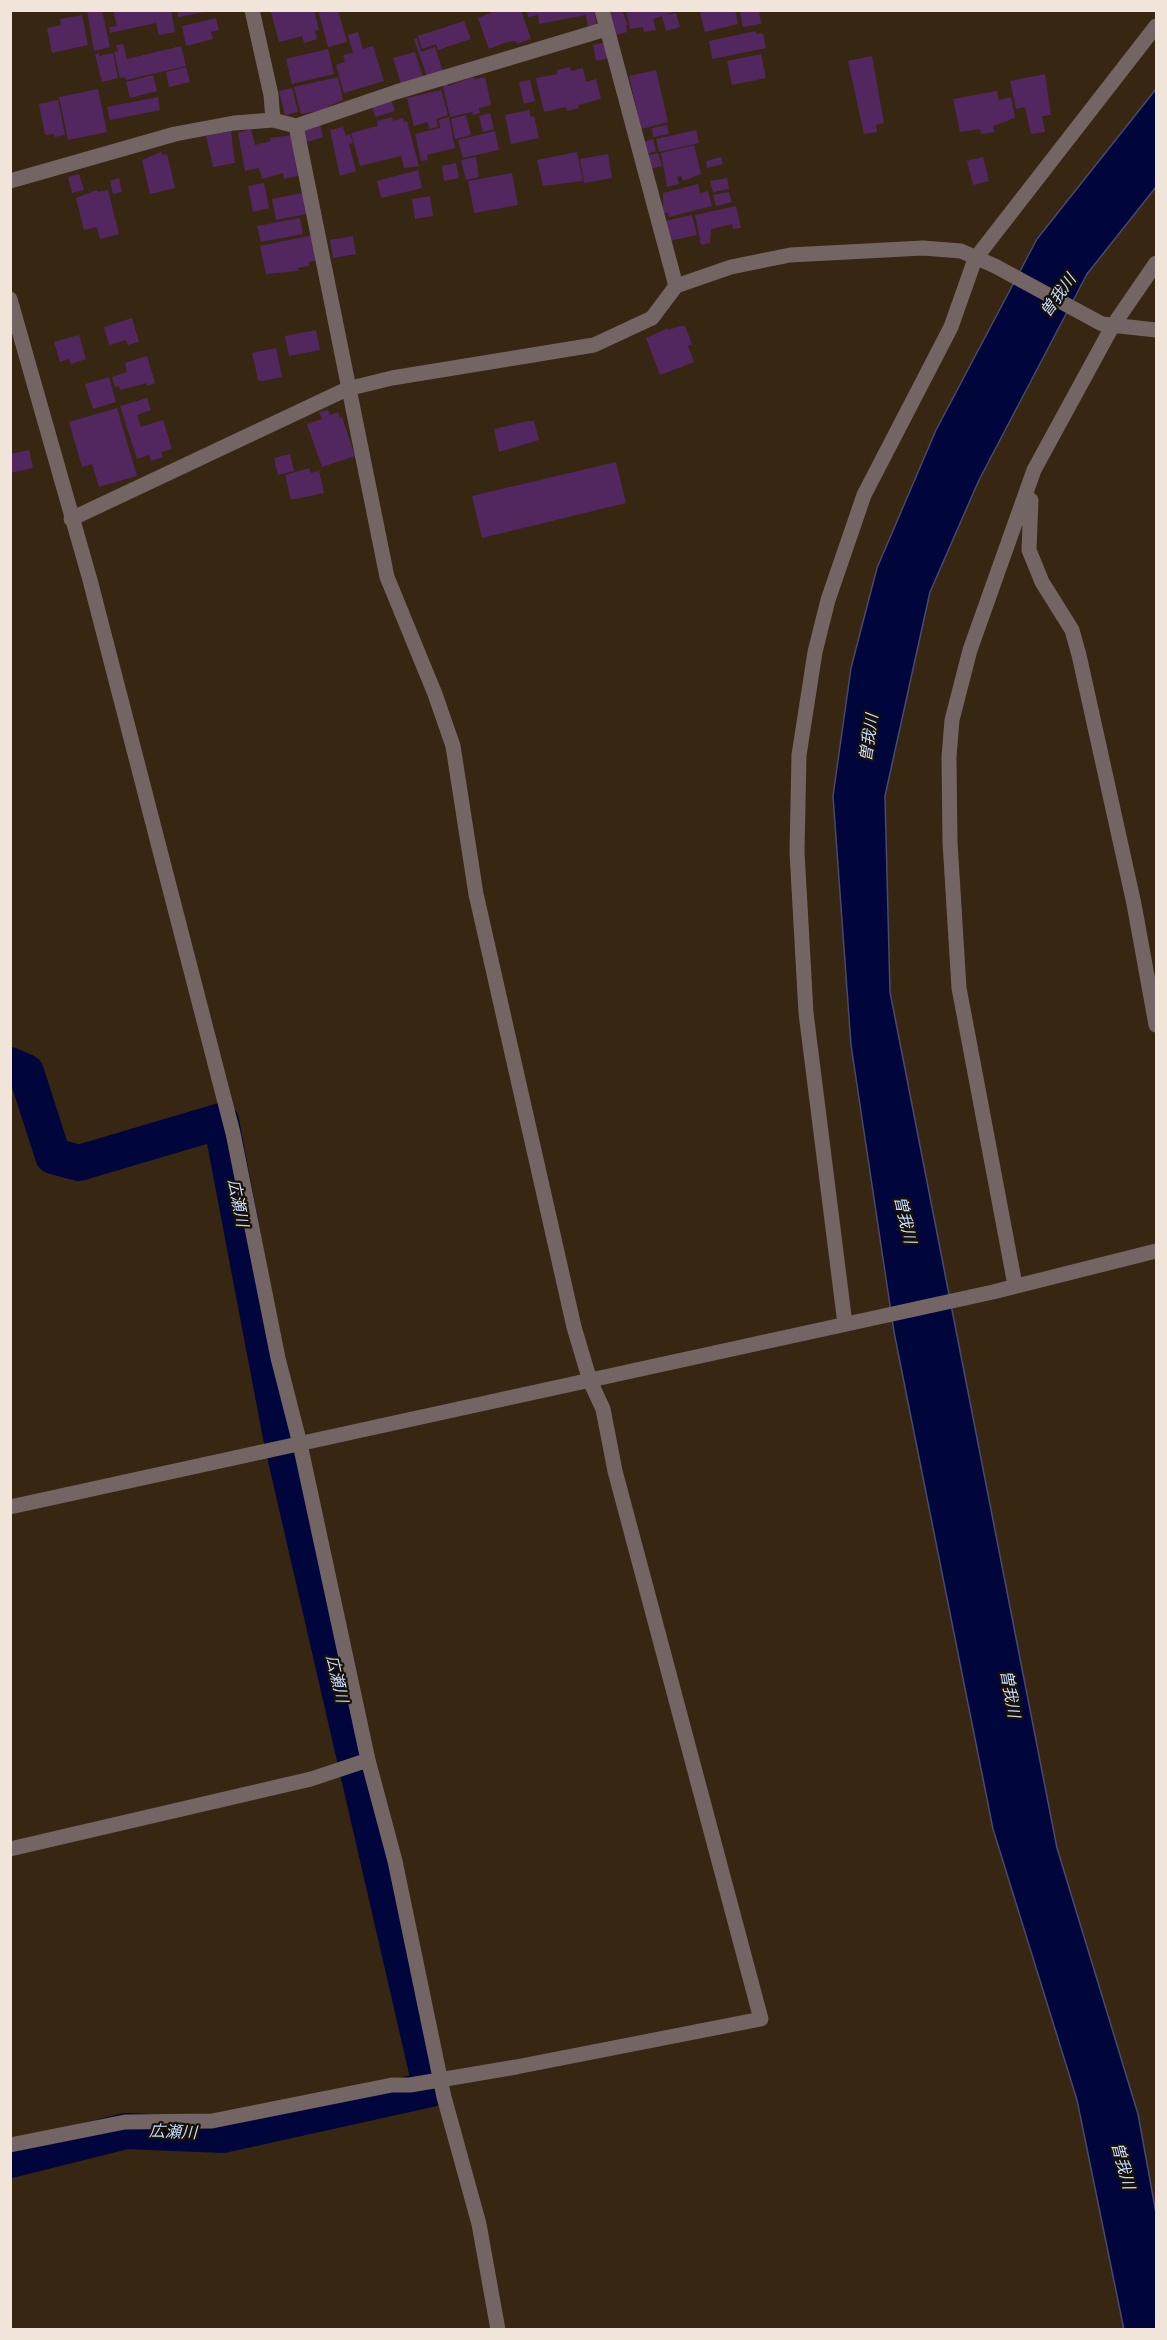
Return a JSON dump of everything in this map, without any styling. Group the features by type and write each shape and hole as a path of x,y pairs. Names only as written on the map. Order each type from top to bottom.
{"street":[{"path":"252,10 271,95 273,120"},
{"path":"602,10 676,286"},
{"path":"845,1324 806,1013 797,852 799,755 815,652 828,600 864,495 951,327 975,258 1156,26"},
{"path":"10,181 175,134 234,123 273,120 296,126 396,92 606,29"},
{"path":"10,2145 125,2122 212,2121 441,2078 516,2067 760,2019 615,1471 603,1409 590,1381 574,1327 476,894 453,746 435,694 387,577 347,389 296,126"},
{"path":"71,519 347,389 392,378 594,345 652,318 676,286 731,267 790,255 923,248 961,251 995,266 1107,325 1156,330"},
{"path":"1016,1285 958,988 950,842 949,757 952,720 970,650 1034,470 1107,325 1156,262"},
{"path":"10,299 90,580 173,892 233,1133 278,1358 300,1444 368,1760 395,1861 444,2097 479,2224 498,2330"},
{"path":"1034,470 1029,550 1042,582 1072,630 1079,655 1134,904 1156,1024"},
{"path":"10,1507 993,1292 1156,1251"},
{"path":"10,1849 311,1779 368,1760"}],"water":[{"name":"曽我川","path":"1156,89 1156,187 1087,274 979,480 930,592 885,796 890,992 1057,1848 1138,2114 1156,2213 1156,2329 1124,2330 1077,2100 993,1829 894,1332 851,1045 833,796 851,668 877,568 936,430 1037,239"}],"building":[{"path":"87,10 102,10 110,47 94,51"},
{"path":"113,10 171,10 175,32 159,35 156,23 110,33 109,27 117,26"},
{"path":"177,10 204,10 205,12 178,17"},
{"path":"314,10 319,30 315,31 317,39 304,43 302,36 279,42 271,12"},
{"path":"338,10 347,42 328,47 319,13"},
{"path":"497,10 521,10 531,39 517,44 516,41 507,42 489,49 478,18"},
{"path":"527,10 594,10 597,27 588,29 586,15 539,24 538,15 528,17"},
{"path":"610,10 622,10 628,25 626,25 627,32 616,35"},
{"path":"626,10 674,10 674,12 653,19 656,30 644,32 643,27 630,29"},
{"path":"709,10 735,10 738,24 705,32 700,13"},
{"path":"740,10 759,10 761,24 743,27"},
{"path":"676,13 680,27 666,31 662,16"},
{"path":"82,15 88,45 52,53 47,28 61,25 60,19"},
{"path":"216,18 219,30 211,32 213,39 186,46 182,26"},
{"path":"464,21 471,39 438,50 436,44 422,49 418,36"},
{"path":"756,31 757,34 763,33 766,48 712,59 709,41"},
{"path":"358,32 363,49 373,46 384,81 344,93 336,65 345,62 343,55 353,53 348,35"},
{"path":"417,38 421,52 435,47 443,72 427,77 414,39"},
{"path":"605,42 608,58 596,61 593,45"},
{"path":"123,44 127,59 181,46 186,66 126,80 125,77 120,78 114,52 118,51 116,45"},
{"path":"328,49 334,74 292,84 286,59"},
{"path":"415,52 423,77 401,84 393,58"},
{"path":"99,53 99,56 113,53 118,78 102,82 95,54"},
{"path":"761,54 766,78 732,85 727,61"},
{"path":"872,56 884,123 876,125 877,132 864,134 848,61"},
{"path":"186,67 190,82 169,87 166,72"},
{"path":"570,67 571,71 583,68 586,82 596,79 601,99 578,105 579,108 567,111 566,107 544,112 536,78 557,74 557,70"},
{"path":"656,70 668,122 641,129 629,76"},
{"path":"1045,74 1051,115 1042,116 1045,132 1031,134 1025,107 1016,109 1010,81"},
{"path":"153,75 157,91 130,98 126,82"},
{"path":"338,77 343,100 327,107 328,109 301,114 294,87"},
{"path":"473,77 474,79 485,77 491,105 479,108 480,113 473,115 472,112 450,117 442,83 447,82 448,86"},
{"path":"530,80 535,101 524,104 519,82"},
{"path":"292,88 298,112 285,115 279,91"},
{"path":"98,89 107,132 68,140 59,97"},
{"path":"441,90 448,115 436,119 438,127 429,129 428,122 414,126 407,98"},
{"path":"997,91 999,100 1011,97 1015,118 993,126 995,132 981,134 980,129 960,132 953,99"},
{"path":"158,97 160,110 110,120 107,107"},
{"path":"58,100 65,135 55,137 54,134 45,135 39,104"},
{"path":"391,100 395,111 375,117 372,106"},
{"path":"529,110 531,117 534,116 539,138 511,144 505,115"},
{"path":"490,113 494,129 483,132 479,116"},
{"path":"466,115 471,135 455,139 451,119"},
{"path":"392,117 393,121 403,118 404,122 407,121 419,166 404,168 401,156 360,166 351,133 378,126 377,121"},
{"path":"449,117 455,148 427,155 428,160 421,161 415,134 440,128 439,120"},
{"path":"320,125 323,137 307,142 303,130"},
{"path":"667,125 669,134 653,137 652,128"},
{"path":"343,127 346,136 350,134 353,143 349,144 356,171 340,176 330,130"},
{"path":"251,129 255,145 271,141 270,138 293,135 302,175 284,179 283,173 262,179 259,168 245,171 238,133"},
{"path":"696,130 699,143 659,152 656,139"},
{"path":"231,131 235,163 213,167 206,136"},
{"path":"495,131 499,150 463,158 458,140"},
{"path":"653,139 656,151 647,154 644,142"},
{"path":"694,145 701,174 683,181 681,176 677,177 679,184 667,187 661,153"},
{"path":"161,152 162,155 167,154 175,188 150,194 142,160"},
{"path":"577,152 583,181 543,186 537,160"},
{"path":"658,153 662,166 649,169 646,156"},
{"path":"608,154 612,178 584,183 580,159"},
{"path":"476,157 479,177 466,180 461,160"},
{"path":"721,157 723,164 707,168 706,161"},
{"path":"983,157 989,181 973,185 967,161"},
{"path":"456,163 459,178 444,181 442,166"},
{"path":"418,170 422,188 381,198 377,181"},
{"path":"512,173 518,205 474,213 468,181"},
{"path":"79,174 84,190 72,193 68,177"},
{"path":"119,178 122,192 113,194 110,181"},
{"path":"727,178 729,189 713,192 710,181"},
{"path":"264,183 269,208 253,212 248,186"},
{"path":"698,184 700,193 708,191 712,206 669,217 668,212 663,214 663,193"},
{"path":"97,190 98,192 108,190 119,234 100,239 97,227 84,230 76,198"},
{"path":"307,192 311,213 276,220 272,199"},
{"path":"729,192 732,202 716,206 713,195"},
{"path":"430,196 433,216 415,219 412,199"},
{"path":"736,206 741,228 733,229 732,224 711,229 710,243 701,245 695,215"},
{"path":"692,215 697,235 670,241 665,221"},
{"path":"300,218 303,234 261,242 257,226"},
{"path":"313,235 318,260 309,262 309,266 298,268 299,271 266,274 260,246"},
{"path":"353,236 356,254 333,258 330,240"},
{"path":"132,318 139,342 128,345 126,340 109,345 104,327"},
{"path":"685,326 692,344 688,346 694,362 660,375 646,338 668,328 668,330"},
{"path":"316,330 320,350 289,356 285,336"},
{"path":"79,335 86,359 71,364 69,359 60,362 54,342"},
{"path":"276,348 282,377 258,380 252,353"},
{"path":"147,356 155,383 120,390 119,386 115,387 112,377 127,372 125,363"},
{"path":"109,377 116,402 93,409 85,384"},
{"path":"147,398 151,410 137,415 141,427 163,420 172,449 161,452 163,457 151,461 149,455 137,459 120,406"},
{"path":"117,408 137,476 99,487 92,464 82,467 69,422"},
{"path":"328,410 330,415 338,412 340,418 342,417 355,456 322,467 307,424 322,419 319,412"},
{"path":"534,421 539,440 499,452 494,429"},
{"path":"29,450 33,468 10,473 10,454"},
{"path":"290,454 294,471 278,475 274,458"},
{"path":"616,462 626,503 482,538 472,496"},
{"path":"309,468 311,473 319,471 324,493 291,500 285,475"}],"waterway":[{"name":"広瀬川","path":"10,1065 26,1072 53,1156 79,1163 221,1121 282,1442 431,2089 223,2135 126,2131 10,2160"}]}
